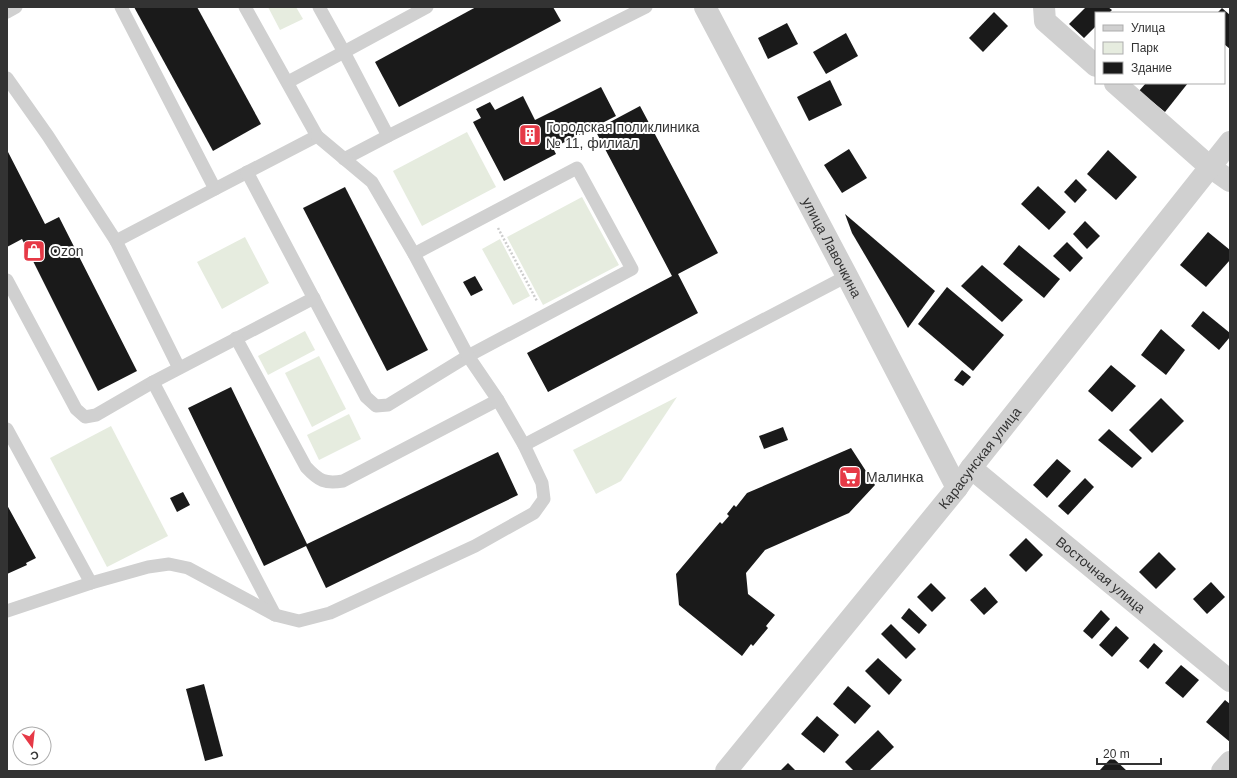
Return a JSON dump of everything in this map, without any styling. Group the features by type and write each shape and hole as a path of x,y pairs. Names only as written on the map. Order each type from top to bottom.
{"street":[{"name":"улица Лавочкина","path":"705,7 957,488"},
{"path":"1044,7 1045,21 1095,65"},
{"path":"1116,84 1210,167 1230,181"},
{"name":"Карасунская улица","path":"726,771 957,488 971,468 1230,142"},
{"name":"Восточная улица","path":"971,468 1230,681"},
{"path":"1222,771 1230,762"}],"lane":[{"path":"7,12 16,7"},
{"path":"121,7 215,189"},
{"path":"7,611 148,567 169,564 188,568 275,615 299,621 330,613 475,546 534,513 544,500 542,483 524,445 498,400 468,356 414,254 372,182 317,136 245,7"},
{"path":"319,7 388,136"},
{"path":"288,82 427,7"},
{"path":"344,158 646,7"},
{"path":"7,78 48,136 116,241 180,368"},
{"path":"116,241 317,136"},
{"path":"247,172 366,397 376,406 388,404 468,356 632,269 577,168 414,254"},
{"path":"524,445 847,276"},
{"path":"7,280 76,409 85,417 96,415 153,382 314,298"},
{"path":"236,338 306,467 323,481 332,483 344,481 498,400"},
{"path":"153,382 275,615"},
{"path":"7,429 90,584"}],"path":[{"path":"490,214 545,316"}],"green space":[{"path":"268,7 296,7 303,19 280,30"},
{"path":"467,132 496,187 422,226 393,171"},
{"path":"582,197 619,265 543,305 507,237"},
{"path":"245,237 269,283 222,309 197,262"},
{"path":"500,239 530,296 513,305 482,249"},
{"path":"305,331 315,350 268,375 258,356"},
{"path":"319,356 346,409 312,427 285,373"},
{"path":"677,397 621,481 596,494 573,450"},
{"path":"349,414 361,439 319,460 307,435"},
{"path":"111,426 168,536 107,567 50,458"}],"building":[{"path":"134,7 197,7 261,124 213,151"},
{"path":"476,7 553,7 561,21 399,107 375,62"},
{"path":"1086,7 1108,7 1112,10 1110,12 1095,12 1095,27 1084,38 1069,24"},
{"path":"1222,8 1230,15 1230,49 1225,45 1225,12 1218,12"},
{"path":"994,12 1008,26 983,52 969,38"},
{"path":"787,23 798,44 768,59 758,38"},
{"path":"846,33 858,56 826,74 813,52"},
{"path":"830,80 842,105 809,121 797,97"},
{"path":"1145,84 1187,84 1165,112 1139,91"},
{"name":"Городская поликлиника № 11, филиал","path":"601,87 616,116 553,148 556,154 504,181 473,122 481,118 476,109 490,102 495,110 523,96 535,120"},
{"path":"640,106 718,253 678,274 698,313 548,392 527,353 672,276 595,130"},
{"path":"849,149 867,178 842,193 824,165"},
{"path":"7,150 45,224 59,217 137,371 98,391 22,239 7,247"},
{"path":"1108,150 1137,177 1116,200 1087,174"},
{"path":"1076,179 1087,190 1075,203 1064,192"},
{"path":"1038,186 1066,212 1049,230 1021,204"},
{"path":"345,187 428,350 387,371 303,208"},
{"path":"845,214 935,291 908,328 852,233"},
{"path":"1085,221 1100,236 1087,249 1073,234"},
{"path":"1208,232 1230,250 1230,260 1206,287 1180,265"},
{"path":"1067,242 1083,258 1070,272 1053,256"},
{"path":"1019,245 1060,279 1044,298 1003,264"},
{"path":"982,265 1023,300 1002,322 961,286"},
{"path":"475,276 483,290 471,296 463,282"},
{"path":"947,287 1004,335 973,371 918,324"},
{"path":"1203,311 1230,333 1230,337 1219,350 1191,326"},
{"path":"1161,329 1185,350 1166,375 1141,355"},
{"path":"1111,365 1136,386 1112,412 1088,391"},
{"path":"962,370 971,377 963,386 954,380"},
{"path":"231,387 307,544 498,452 518,495 326,588 306,546 264,566 188,408"},
{"path":"1161,398 1184,421 1152,453 1129,430"},
{"path":"783,427 788,440 764,449 759,436"},
{"path":"1109,429 1142,458 1132,468 1098,440"},
{"path":"851,448 875,485 849,513 765,550 746,573 748,594 775,615 766,626 768,628 753,646 751,644 742,656 679,605 676,574 720,522 722,524 729,516 727,514 734,505 736,507 747,493"},
{"path":"1057,459 1071,471 1047,498 1033,485"},
{"path":"1085,478 1094,487 1068,515 1058,506"},
{"path":"183,492 190,505 177,512 170,498"},
{"path":"7,505 36,558 26,563 27,565 7,574"},
{"path":"1026,538 1043,555 1026,572 1009,555"},
{"path":"1159,552 1176,569 1156,589 1139,572"},
{"path":"1211,582 1225,597 1207,614 1193,599"},
{"path":"931,583 946,598 932,612 917,597"},
{"path":"985,587 998,602 984,615 970,600"},
{"path":"909,608 927,625 919,634 901,618"},
{"path":"1101,610 1110,619 1092,639 1083,631"},
{"path":"891,624 916,649 906,659 881,634"},
{"path":"1116,626 1129,638 1112,657 1099,645"},
{"path":"1154,643 1163,651 1148,669 1139,661"},
{"path":"878,658 902,680 889,695 865,671"},
{"path":"1181,665 1199,680 1183,698 1165,683"},
{"path":"204,684 223,756 205,761 186,689"},
{"path":"848,686 871,706 855,724 833,704"},
{"path":"1225,700 1230,704 1230,742 1206,722"},
{"path":"817,716 839,735 824,753 801,734"},
{"path":"878,730 894,747 869,771 854,771 845,762"},
{"path":"1112,757 1127,771 1099,771"},
{"path":"788,763 796,771 780,771"}],"place":[{"name":"Городская поликлиника № 11, филиал","path":"530,135"},
{"name":"Ozon","path":"34,251"},
{"name":"Малинка","path":"850,477"}]}
